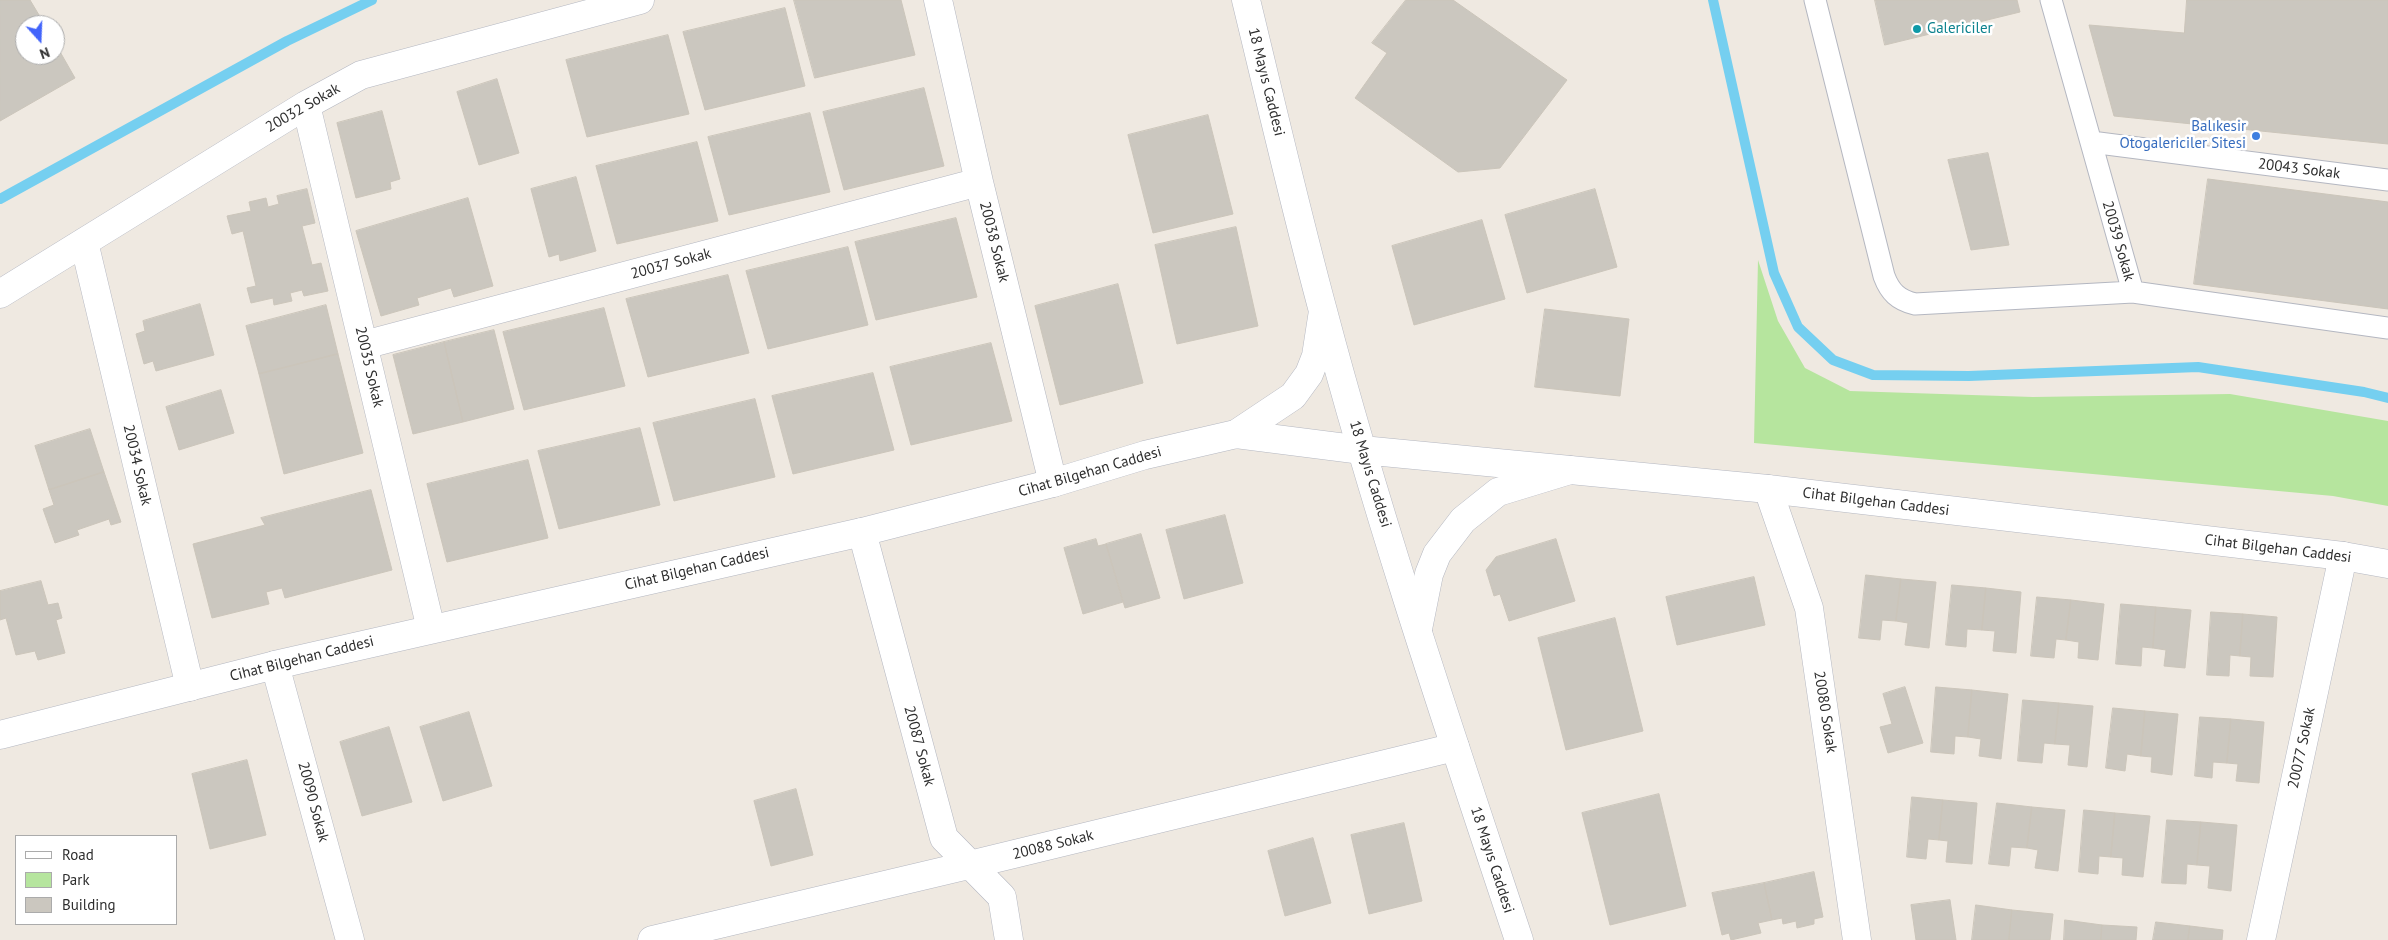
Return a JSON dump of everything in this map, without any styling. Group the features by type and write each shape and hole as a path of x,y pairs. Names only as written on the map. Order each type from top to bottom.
{"street":[{"name":"20032 Sokak","path":"0,294 306,105 361,75 640,0"},
{"name":"20038 Sokak","path":"938,0 979,182 1053,483"},
{"name":"18 Mayıs Caddesi","path":"1246,0 1323,311 1362,450 1455,747 1519,940"},
{"name":"20035 Sokak","path":"306,105 431,629"},
{"name":"20037 Sokak","path":"364,345 979,182"},
{"name":"20034 Sokak","path":"84,242 190,687"},
{"name":"Cihat Bilgehan Caddesi","path":"1236,434 1293,396 1309,374 1316,356 1323,311"},
{"name":"Cihat Bilgehan Caddesi","path":"0,735 275,665 862,532 1053,483 1145,455 1236,434 1362,450 1768,489 2344,556 2388,564"},
{"path":"1418,629 1429,574 1437,554 1463,520 1498,492 1570,470"},
{"name":"20080 Sokak","path":"1768,489 1809,608 1857,940"},
{"name":"20087 Sokak","path":"862,532 944,838 1002,898 1009,940"},
{"name":"20077 Sokak","path":"2261,940 2344,556"},
{"name":"20090 Sokak","path":"275,665 350,940"},
{"name":"20088 Sokak","path":"652,940 969,866 1455,747"}],"lane":[{"path":"1815,0 1884,276 1889,288 1897,297 1915,304 2132,292"},
{"name":"20039 Sokak","path":"2051,0 2132,292 2388,328"},
{"name":"20043 Sokak","path":"2090,142 2388,180"}],"green space":[{"path":"1758,260 1778,321 1805,368 1850,391 2033,397 2230,394 2388,421 2388,506 2333,496 1754,443"}],"building":[{"path":"0,0 30,0 39,15 15,15 15,65 65,65 65,60 75,78 0,121"},
{"path":"794,0 901,0 915,55 815,78"},
{"path":"1406,0 1453,0 1567,80 1500,168 1458,172 1355,98 1387,53 1372,43"},
{"name":"Galericiler","path":"1875,0 2017,0 2020,12 1885,45"},
{"path":"2187,0 2388,0 2388,144 2114,116 2089,25 2184,33"},
{"path":"785,8 805,86 705,110 683,32"},
{"path":"668,35 689,114 587,137 566,60"},
{"path":"497,79 519,153 479,165 457,92"},
{"path":"924,88 944,166 844,190 823,112"},
{"path":"382,111 400,179 390,182 391,189 356,198 337,123"},
{"path":"810,113 830,192 729,215 708,137"},
{"path":"1208,115 1233,214 1153,233 1128,135"},
{"path":"697,142 718,221 617,244 596,166"},
{"path":"1988,153 2009,245 1971,250 1948,160"},
{"path":"576,177 596,251 560,261 559,254 549,257 531,189"},
{"path":"2208,179 2388,202 2388,309 2194,284"},
{"path":"307,189 315,223 302,226 312,265 321,263 328,291 304,296 302,290 290,293 292,301 274,305 273,298 251,303 247,288 256,286 243,231 232,234 227,216 251,211 249,202 266,198 268,207 279,204 277,196"},
{"path":"1595,189 1617,267 1527,293 1505,215"},
{"path":"468,198 493,286 454,297 451,288 417,298 419,305 381,316 356,231"},
{"path":"956,218 977,297 876,320 855,242"},
{"path":"1482,220 1505,299 1414,325 1392,246"},
{"path":"1236,227 1258,326 1177,344 1155,245"},
{"path":"848,247 868,325 768,349 746,271"},
{"path":"728,275 749,353 648,377 626,299"},
{"path":"1118,284 1143,383 1060,405 1035,306"},
{"path":"200,304 214,355 156,371 153,361 144,364 136,334 145,331 143,321"},
{"path":"326,305 338,354 259,374 246,326"},
{"path":"604,308 625,386 524,410 503,332"},
{"path":"1545,309 1629,319 1620,396 1535,387"},
{"path":"494,330 514,409 463,422 444,342"},
{"path":"444,342 463,422 413,434 393,355"},
{"path":"991,343 1012,421 911,445 890,367"},
{"path":"338,354 363,453 284,474 259,374"},
{"path":"873,373 894,450 793,474 772,396"},
{"path":"221,390 234,433 179,450 166,407"},
{"path":"755,399 775,477 674,501 653,423"},
{"path":"640,428 660,505 559,529 538,451"},
{"path":"90,429 104,472 49,490 35,446"},
{"path":"528,460 548,538 447,562 427,484"},
{"path":"104,472 121,522 111,525 109,519 77,530 79,535 55,543 43,509 54,505 49,490"},
{"path":"371,490 392,570 285,598 282,588 266,592 269,604 212,618 193,544 265,525 261,518"},
{"path":"1225,515 1243,583 1184,599 1166,530"},
{"path":"1141,534 1160,598 1125,608 1106,544"},
{"path":"1096,539 1098,546 1106,544 1123,602 1083,614 1064,548"},
{"path":"1556,539 1575,601 1509,621 1500,594 1494,596 1486,570 1496,557"},
{"path":"1866,575 1901,579 1896,621 1882,620 1880,640 1859,638"},
{"path":"1754,577 1765,625 1677,645 1666,597"},
{"path":"1901,579 1936,582 1929,648 1905,645 1908,623 1896,621"},
{"path":"41,581 48,605 58,603 62,618 56,620 65,653 38,660 35,651 16,655 6,618 0,620 0,591"},
{"path":"1952,585 1986,588 1982,630 1967,629 1966,647 1946,645"},
{"path":"1986,588 2021,592 2016,653 1993,651 1995,631 1982,630"},
{"path":"2037,597 2071,600 2066,640 2056,639 2054,658 2031,656"},
{"path":"2071,600 2104,604 2098,660 2078,658 2079,642 2066,640"},
{"path":"2121,604 2156,607 2153,648 2142,647 2141,666 2116,664"},
{"path":"2156,607 2191,610 2185,668 2164,666 2166,650 2153,648"},
{"path":"2211,612 2243,614 2240,656 2230,655 2229,676 2207,675"},
{"path":"2243,614 2277,617 2273,677 2250,676 2251,657 2240,656"},
{"path":"1615,618 1643,731 1566,750 1538,638"},
{"path":"1905,687 1923,743 1888,753 1880,727 1892,724 1883,694"},
{"path":"1936,687 1972,690 1968,737 1955,736 1954,754 1931,752"},
{"path":"1972,690 2008,694 2001,759 1979,756 1981,739 1968,737"},
{"path":"2023,700 2059,703 2055,744 2044,743 2042,763 2018,761"},
{"path":"2059,703 2093,706 2087,767 2068,765 2070,745 2055,744"},
{"path":"2113,708 2145,711 2141,756 2127,754 2125,771 2106,768"},
{"path":"2145,711 2178,714 2172,775 2151,772 2152,757 2141,756"},
{"path":"469,712 492,786 443,801 420,727"},
{"path":"2200,717 2231,719 2227,763 2213,762 2212,778 2195,776"},
{"path":"2231,719 2264,722 2259,783 2236,781 2238,764 2227,763"},
{"path":"389,727 412,802 362,816 340,742"},
{"path":"247,760 266,835 210,849 192,774"},
{"path":"796,789 813,855 771,866 754,801"},
{"path":"1659,794 1686,906 1610,925 1582,813"},
{"path":"1912,797 1943,800 1939,840 1928,839 1926,859 1907,857"},
{"path":"1943,800 1977,803 1972,864 1946,862 1948,841 1939,840"},
{"path":"1997,803 2032,807 2027,848 2011,847 2009,866 1989,864"},
{"path":"2032,807 2065,810 2058,871 2035,868 2038,850 2027,848"},
{"path":"2084,810 2115,813 2111,857 2099,856 2098,874 2079,872"},
{"path":"2115,813 2150,816 2143,877 2122,875 2123,858 2111,857"},
{"path":"2167,820 2201,822 2197,865 2187,864 2186,884 2162,883"},
{"path":"2201,822 2237,825 2231,891 2208,888 2210,866 2197,865"},
{"path":"1404,823 1422,901 1369,914 1351,835"},
{"path":"1313,838 1331,903 1285,916 1268,851"},
{"path":"1814,872 1823,917 1814,919 1814,924 1797,928 1796,921 1783,924 1782,918 1772,920 1764,883"},
{"path":"1764,883 1772,920 1758,923 1761,933 1731,940 1729,933 1722,935 1712,893"},
{"path":"1950,900 1956,940 1916,940 1911,905"},
{"path":"1976,905 2012,910 2009,940 1972,940"},
{"path":"2012,910 2053,914 2050,940 2009,940"},
{"path":"2065,920 2102,925 2101,940 2064,940"},
{"path":"2156,922 2190,926 2188,940 2153,940"},
{"path":"2102,925 2137,927 2136,940 2101,940"},
{"path":"2190,926 2223,930 2222,940 2188,940"}],"waterway":[{"path":"0,199 287,41 372,0"},
{"path":"1713,0 1774,273 1798,327 1833,360 1873,375 1969,376 2198,367 2364,392 2388,398"}],"place":[{"name":"Galericiler","path":"1917,29"},
{"name":"Balıkesir Otogalericiler Sitesi","path":"2256,136"}]}
